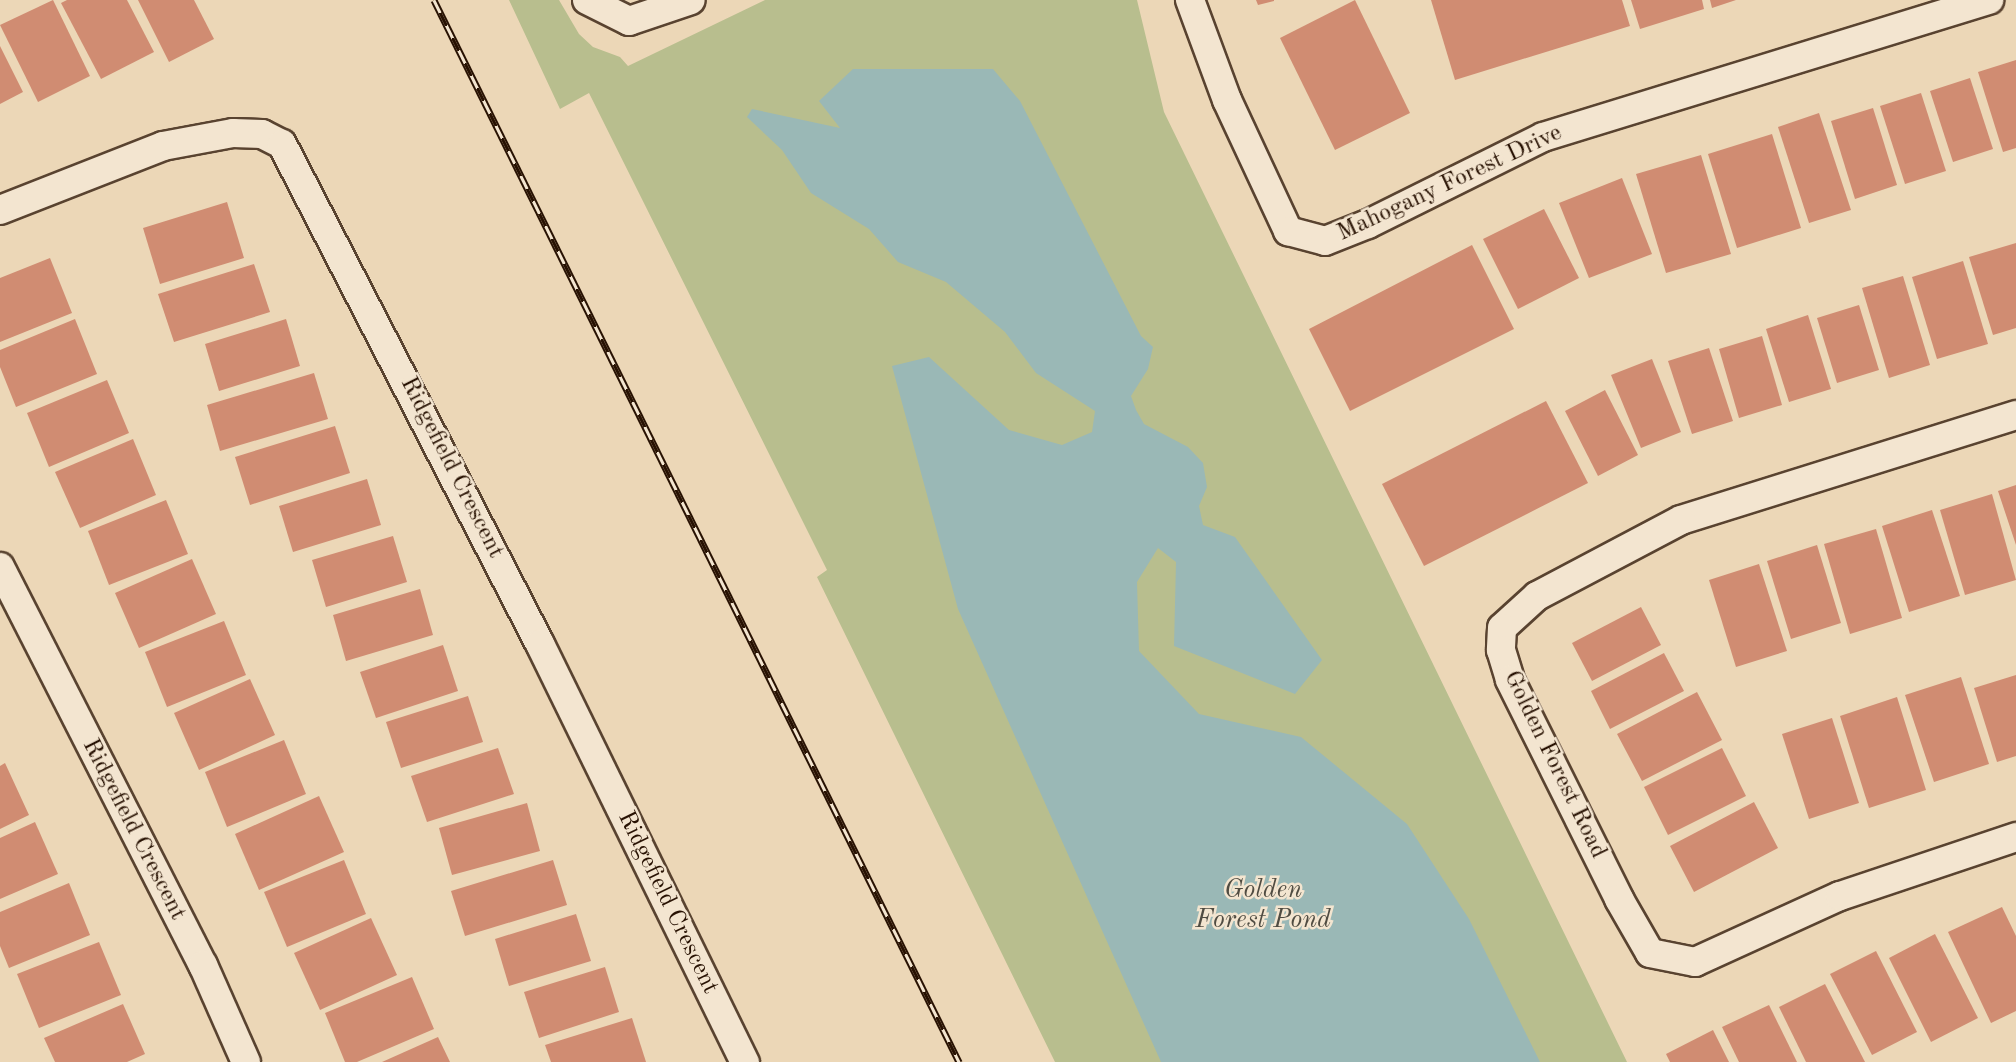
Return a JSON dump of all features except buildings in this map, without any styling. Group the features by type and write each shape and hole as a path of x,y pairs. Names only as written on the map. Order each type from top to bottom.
{"street":[{"path":"587,0 629,21 691,0"},
{"name":"Mahogany Forest Drive","path":"1190,0 1227,100 1288,231 1324,241 1368,224 1543,137 1989,0"},
{"name":"Ridgefield Crescent","path":"0,210 163,146 232,133 262,134 282,144 535,634 745,1062"},
{"name":"Golden Forest Road","path":"2016,415 1681,520 1537,596 1502,627 1501,650 1515,691 1619,899 1650,953 1695,962 1840,896 2016,837"},
{"name":"Ridgefield Crescent","path":"0,567 203,965 246,1062"}],"green space":[{"path":"509,0 559,0 579,34 593,47 620,57 628,66 765,0 1137,0 1164,112 1627,1062 1055,1062 817,577 827,570 589,93 560,109"}],"water":[{"name":"Golden Forest Pond","path":"853,69 993,69 1020,101 1141,336 1153,347 1148,369 1131,396 1136,410 1144,424 1188,447 1203,463 1207,487 1199,506 1203,525 1235,537 1322,660 1295,694 1174,646 1176,562 1158,548 1137,582 1139,651 1199,714 1301,737 1407,824 1469,919 1540,1062 1161,1062 958,609 892,366 929,357 1009,430 1062,445 1092,432 1095,411 1036,373 1005,332 946,282 898,262 869,229 811,193 782,150 747,117 752,109 840,128 819,101"}],"railway":[{"path":"434,0 959,1062"}]}
